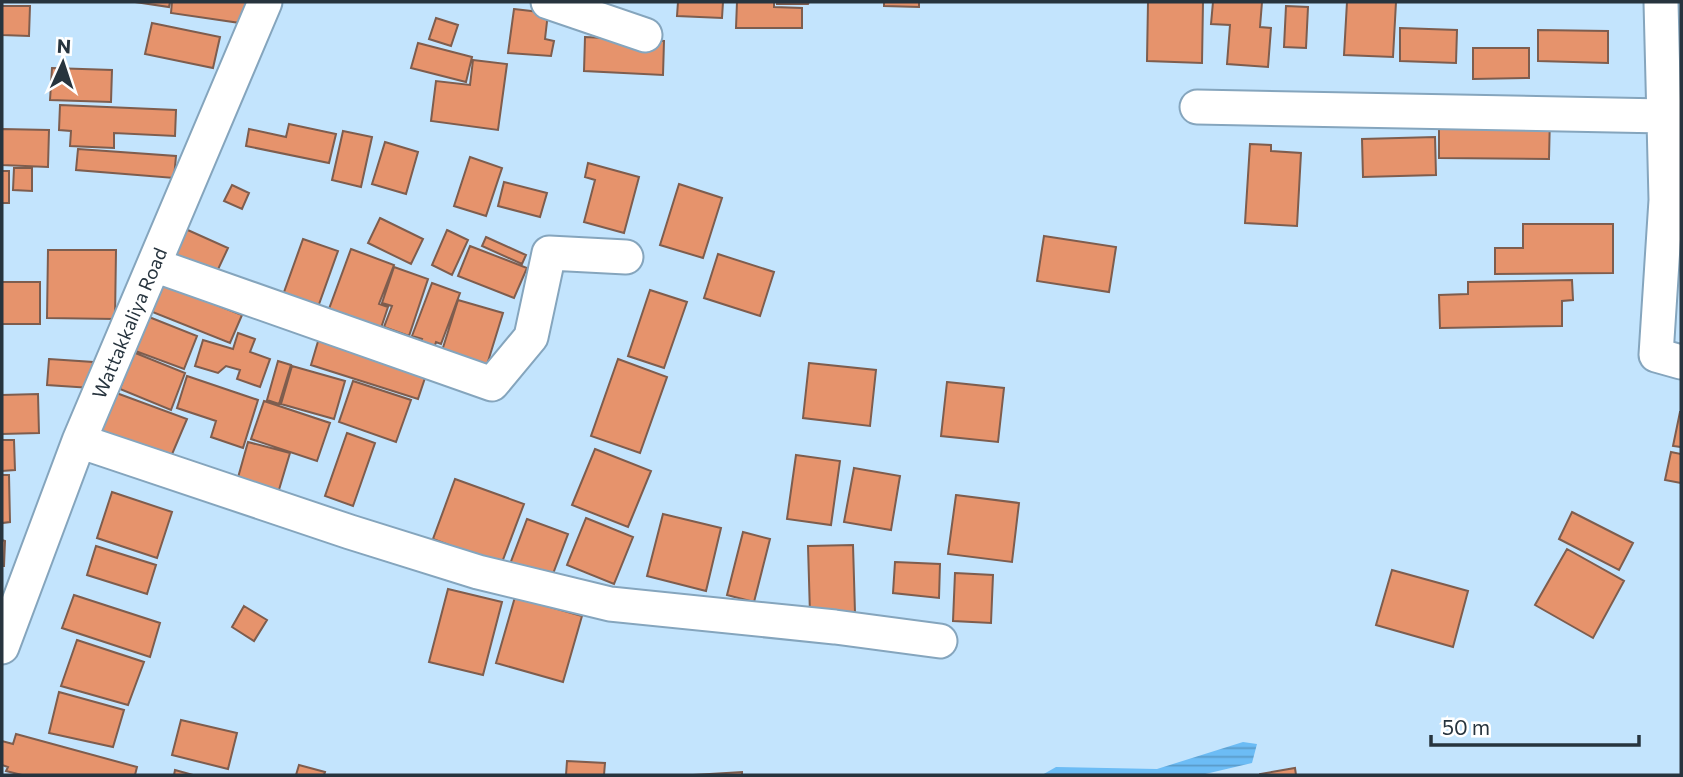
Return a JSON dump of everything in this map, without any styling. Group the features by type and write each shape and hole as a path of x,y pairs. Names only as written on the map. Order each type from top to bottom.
{"street":[{"name":"Wattakkaliya Road","path":"2,647 10,605 265,2"},
{"path":"548,2 645,35"},
{"path":"1661,2 1664,116 1674,201 1656,355 1681,362"},
{"path":"1197,107 1664,116"},
{"path":"154,265 492,384 531,337 549,253 626,257"},
{"path":"79,441 478,572 610,604 835,627 940,641"}],"water":[{"path":"1243,742 1257,744 1252,763 1201,775 1042,775 1056,767 1157,769"}],"building":[{"path":"135,2 170,2 169,7"},
{"path":"172,2 250,2 247,24 171,13"},
{"path":"678,2 723,2 722,18 677,16"},
{"path":"737,2 774,2 774,7 802,8 802,28 736,28"},
{"path":"777,2 809,2 777,4"},
{"path":"884,2 919,2 919,7 884,6"},
{"path":"1148,2 1203,2 1202,63 1147,61"},
{"path":"1213,2 1262,2 1260,27 1271,28 1268,67 1227,64 1230,25 1211,24"},
{"path":"1347,2 1396,2 1393,57 1344,55"},
{"path":"2,6 30,6 29,36 2,35"},
{"path":"1286,6 1308,7 1306,48 1284,47"},
{"path":"514,9 548,13 545,39 554,41 551,56 508,53"},
{"path":"436,18 458,25 451,46 429,39"},
{"path":"152,23 220,37 213,68 145,54"},
{"path":"1400,28 1457,30 1456,63 1400,61"},
{"path":"1538,30 1608,31 1608,63 1538,61"},
{"path":"585,37 664,41 663,75 584,71"},
{"path":"418,43 472,57 466,82 411,68"},
{"path":"1473,48 1529,48 1529,78 1473,79"},
{"path":"473,60 507,64 498,130 431,121 436,81 470,85"},
{"path":"52,68 112,70 111,102 50,100"},
{"path":"60,105 176,110 175,136 114,133 114,148 70,146 71,131 59,130"},
{"path":"1439,114 1550,115 1549,159 1439,158"},
{"path":"289,124 336,134 329,163 246,146 249,129 286,137"},
{"path":"2,129 49,130 48,167 2,165"},
{"path":"343,131 372,137 361,187 332,180"},
{"path":"1435,137 1436,175 1363,177 1362,139"},
{"path":"385,142 418,152 406,194 372,184"},
{"path":"1250,144 1271,145 1271,151 1301,153 1297,226 1245,223"},
{"path":"78,149 176,156 174,178 76,170"},
{"path":"470,157 502,168 486,216 454,206"},
{"path":"588,163 639,177 624,233 584,222 595,180 585,177"},
{"path":"14,168 32,168 32,191 13,190"},
{"path":"2,171 9,171 9,203 2,203"},
{"path":"504,182 547,193 540,217 498,206"},
{"path":"679,184 722,198 703,258 660,245"},
{"path":"232,185 249,193 242,209 224,201"},
{"path":"380,218 423,239 411,264 368,243"},
{"path":"1523,224 1613,224 1613,273 1495,274 1495,248 1523,248"},
{"path":"181,227 228,248 214,278 167,256"},
{"path":"447,230 468,240 452,275 432,265"},
{"path":"1044,236 1116,247 1109,292 1037,281"},
{"path":"486,237 526,255 522,264 482,246"},
{"path":"303,239 338,251 318,307 283,295"},
{"path":"470,246 527,268 514,298 458,276"},
{"path":"351,249 394,265 379,304 388,307 381,328 329,309"},
{"path":"48,250 116,250 115,319 47,318"},
{"path":"718,254 774,272 760,316 704,298"},
{"path":"394,267 428,279 409,336 384,327 392,306 382,303"},
{"path":"151,279 242,315 230,343 140,307"},
{"path":"1572,280 1573,300 1562,301 1562,326 1440,328 1439,295 1468,294 1468,282"},
{"path":"2,282 40,282 40,324 2,324"},
{"path":"432,283 460,293 441,344 436,342 432,354 418,349 422,339 412,336"},
{"path":"650,290 687,302 664,368 628,356"},
{"path":"458,300 503,313 486,368 441,354"},
{"path":"144,315 197,336 184,369 130,349"},
{"path":"238,333 255,339 250,352 270,359 260,387 237,379 240,370 226,366 218,373 195,366 203,340 233,349"},
{"path":"319,338 427,372 418,399 311,365"},
{"path":"123,348 185,373 171,410 120,389 128,368"},
{"path":"49,359 93,362 91,388 47,385"},
{"path":"618,359 667,377 640,453 591,436"},
{"path":"278,361 291,365 279,404 267,400"},
{"path":"809,363 876,370 870,426 803,418"},
{"path":"292,366 345,381 334,419 281,404"},
{"path":"187,376 258,400 243,448 211,437 216,421 177,408"},
{"path":"353,381 411,400 396,442 339,422"},
{"path":"947,382 1004,388 998,442 941,436"},
{"path":"111,391 187,419 170,459 95,430"},
{"path":"38,394 39,433 2,434 2,395"},
{"path":"264,401 330,423 317,461 251,439"},
{"path":"1681,412 1681,447 1673,446"},
{"path":"347,433 375,443 353,506 325,496"},
{"path":"2,440 14,440 15,470 2,471"},
{"path":"248,442 290,453 278,493 237,481"},
{"path":"595,449 651,471 628,527 572,505"},
{"path":"1671,452 1681,454 1681,483 1665,480"},
{"path":"796,455 840,461 831,525 787,519"},
{"path":"854,468 900,476 891,530 844,522"},
{"path":"2,475 9,475 10,522 2,523"},
{"path":"455,479 524,504 501,565 433,539"},
{"path":"112,492 172,512 157,558 97,538"},
{"path":"956,495 1019,503 1012,562 948,554"},
{"path":"1572,512 1633,543 1619,570 1559,539"},
{"path":"663,514 721,528 706,591 647,576"},
{"path":"586,518 633,537 614,584 567,565"},
{"path":"527,519 568,534 548,587 507,572"},
{"path":"743,532 770,539 754,602 727,595"},
{"path":"2,540 5,541 4,566 2,566"},
{"path":"853,545 855,613 810,614 808,546"},
{"path":"96,546 156,565 147,594 87,575"},
{"path":"1567,549 1624,581 1593,638 1535,605"},
{"path":"895,562 940,564 939,598 893,593"},
{"path":"1392,570 1468,591 1453,647 1376,625"},
{"path":"955,573 993,575 991,623 953,621"},
{"path":"448,589 502,602 483,675 429,662"},
{"path":"74,595 160,623 150,657 62,628"},
{"path":"515,597 582,616 563,682 496,663"},
{"path":"244,606 267,620 254,641 232,627"},
{"path":"77,640 144,662 128,705 61,686"},
{"path":"59,692 124,710 113,747 49,733"},
{"path":"181,720 237,733 228,769 172,755"},
{"path":"16,734 137,767 135,775 22,775 6,771 8,767 2,765 2,741 13,744"},
{"path":"567,761 605,763 604,775 566,775"},
{"path":"299,765 325,772 324,775 296,775"},
{"path":"1295,768 1296,775 1260,775 1260,774"},
{"path":"175,770 193,775 174,775"},
{"path":"742,772 742,775 693,775"}]}
